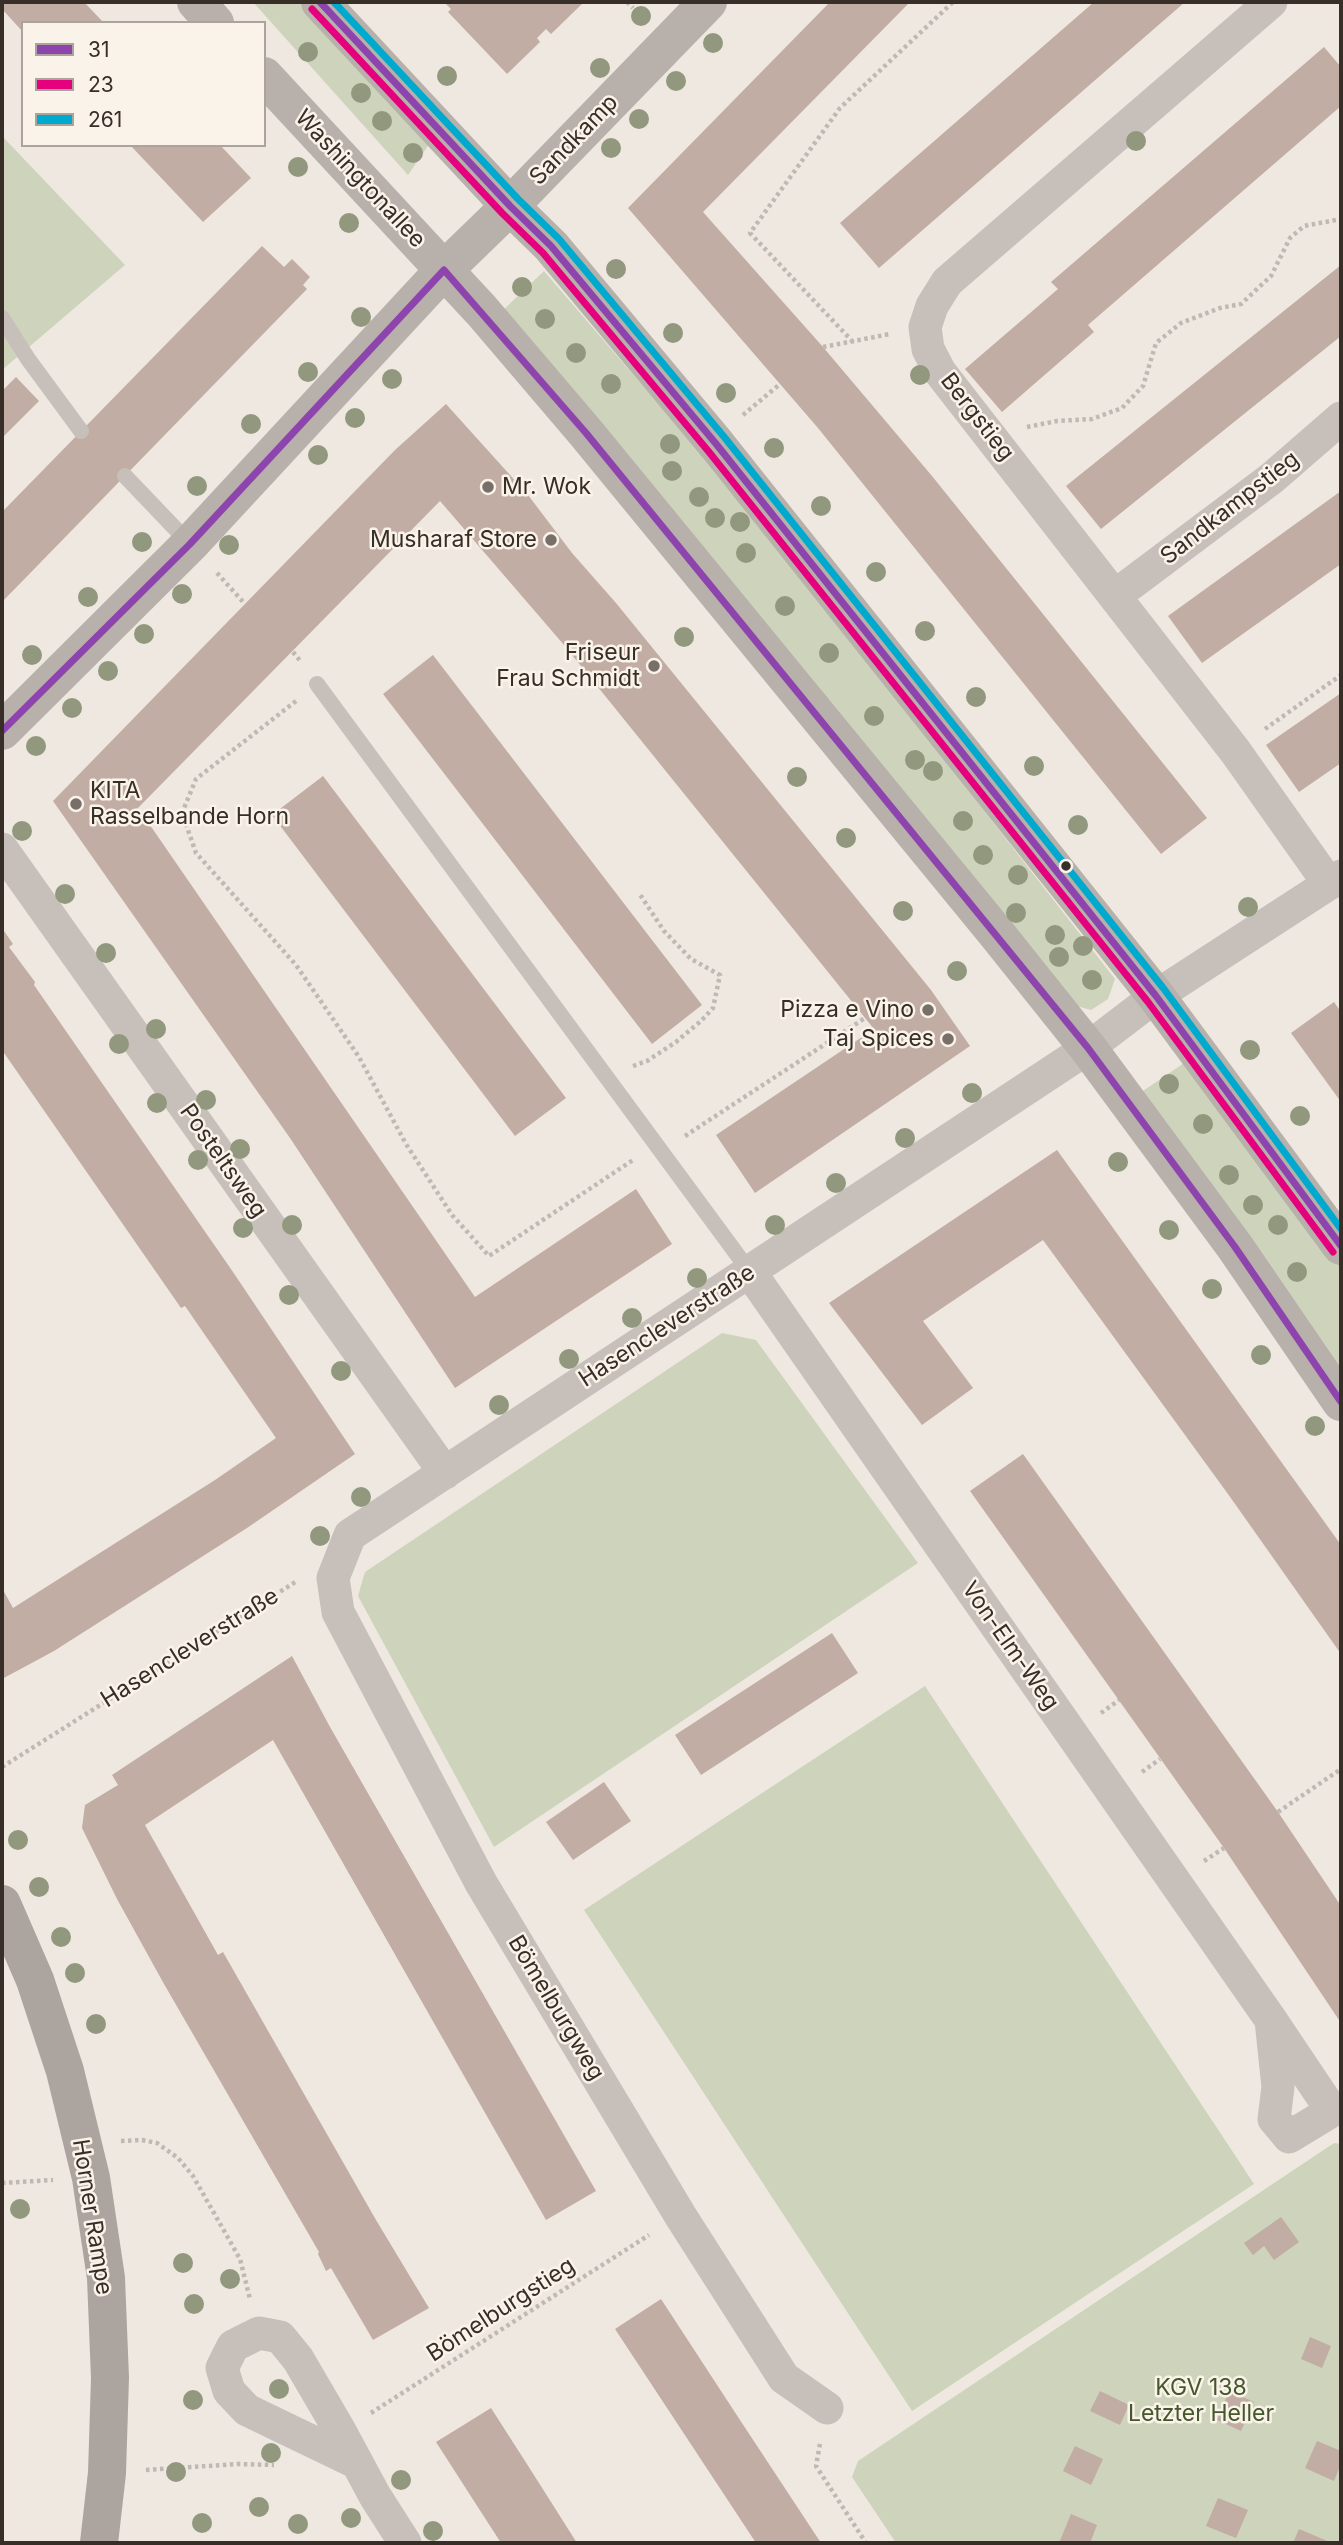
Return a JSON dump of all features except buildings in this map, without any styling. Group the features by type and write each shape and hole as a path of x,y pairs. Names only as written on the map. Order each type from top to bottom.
{"main road":[{"name":"Horner Rampe","path":"2,1904 35,1980 65,2070 86,2161 106,2291 110,2378 107,2473 99,2543"}],"street":[{"path":"196,2 213,21"},
{"path":"320,2 510,206 551,246 713,440 1156,996 1341,1246"},
{"name":"Sandkamp","path":"2,731 190,544 444,271 708,2"},
{"path":"925,327 932,306 947,282 1271,2"},
{"name":"Washingtonallee","path":"266,78 444,271 586,433 1088,1048 1235,1247 1341,1402"},
{"name":"Bergstieg","path":"925,327 929,349 940,372 1335,880"},
{"name":"Sandkampstieg","path":"1116,595 1272,478 1341,418"},
{"name":"Posteltsweg","path":"2,849 445,1473"},
{"name":"Hasencleverstraße","path":"333,1578 350,1535 1088,1048 1156,996 1335,880"},
{"name":"Von-Elm-Weg","path":"750,1272 1271,2020"},
{"name":"Bömelburgweg","path":"333,1578 338,1612 481,1883 680,2215 784,2378 827,2408"},
{"path":"357,2463 247,2410 229,2391 222,2368 233,2346 259,2333 280,2337 298,2359 405,2543"}],"lane":[{"path":"2,318 28,359 81,431"},
{"path":"125,476 190,544"},
{"path":"317,684 750,1272"}],"path":[{"path":"627,2 633,8"},
{"path":"853,342 750,233 840,108 953,2"},
{"path":"998,444 1026,427 1057,421 1092,419 1122,408 1143,386 1156,343 1181,323 1220,308 1241,304 1271,276 1290,238 1304,226 1341,219"},
{"path":"823,347 925,327"},
{"path":"713,440 780,384"},
{"path":"1235,751 1341,675"},
{"path":"317,684 195,779 182,813 196,853 296,965 359,1057 406,1144 452,1215 489,1256 865,1018"},
{"path":"608,1079 648,1061 676,1042 713,1008 717,997 720,975 691,959 664,931 639,893"},
{"name":"Hasencleverstraße","path":"2,1766 297,1581 333,1578"},
{"path":"1278,1812 1341,1769"},
{"path":"2,2183 86,2161 142,2140 157,2143 178,2158 193,2176 240,2259"},
{"name":"Bömelburgstieg","path":"340,2431 395,2399 680,2215"},
{"path":"827,2408 816,2466 866,2543"},
{"path":"107,2473 238,2464 278,2465"}],"green space":[{"path":"253,2 302,2 432,140 408,175"},
{"path":"2,136 125,265 2,370"},
{"path":"544,271 753,514 1115,979 1108,999 1091,1010 1073,1005 499,314"},
{"path":"1187,1061 1341,1264 1341,1386 1140,1093"},
{"path":"722,1333 756,1340 918,1563 494,1847 358,1596 365,1572"},
{"path":"925,1686 1254,2184 912,2411 584,1910"},
{"name":"KGV 138 Letzter Heller","path":"1334,2143 1341,2144 1341,2543 896,2543 852,2477 858,2461"}],"transit line":[{"name":"31","path":"320,2 510,206 551,246 717,445 1156,996 1341,1246"},
{"name":"261","path":"334,2 518,199 559,239 725,438 1164,989 1341,1229"},
{"name":"23","path":"312,9 502,213 543,253 709,452 1148,1002 1333,1252"},
{"name":"31","path":"2,731 190,544 444,270 586,433 1088,1048 1235,1247 1341,1402"}],"place":[{"name":"Mr. Wok","path":"488,487"},
{"name":"Musharaf Store","path":"551,540"},
{"name":"Friseur Frau Schmidt","path":"654,666"},
{"name":"KITA Rasselbande Horn","path":"76,804"},
{"name":"Pizza e Vino","path":"928,1010"},
{"name":"Taj Spices","path":"948,1039"}]}
